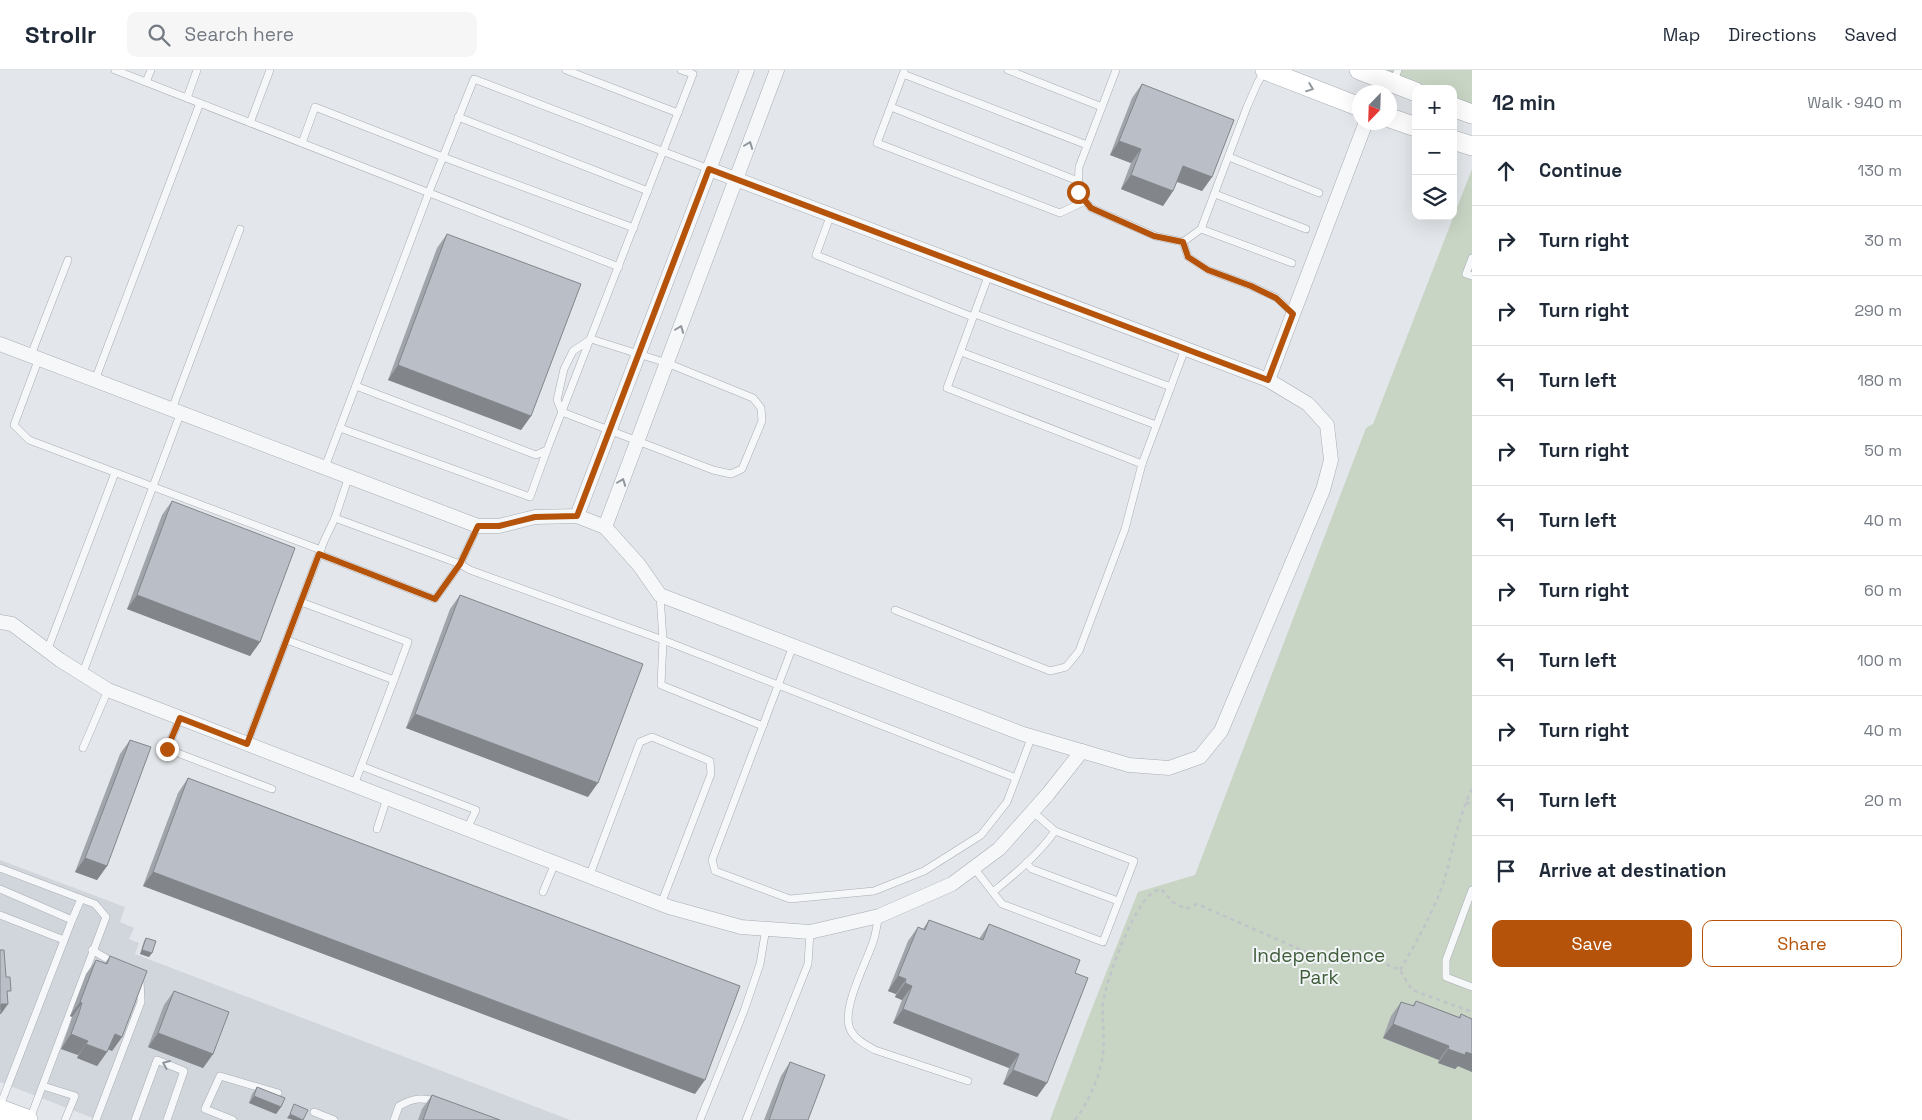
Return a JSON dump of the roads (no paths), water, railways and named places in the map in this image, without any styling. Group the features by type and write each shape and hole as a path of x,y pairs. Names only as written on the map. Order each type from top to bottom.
{"main road":[{"path":"1265,70 1352,104"},
{"path":"1359,70 1412,90"},
{"path":"1457,108 1472,114"},
{"path":"1397,120 1412,126"},
{"path":"1457,141 1472,146"},
{"path":"0,1110 29,1120"}],"street":[{"path":"577,516 747,70"},
{"path":"605,527 778,70"},
{"path":"1268,380 1363,130"},
{"path":"0,344 478,526 499,526 535,517 577,516 605,527 640,565 660,595 1032,736 1129,765 1169,768 1200,757 1221,731 1323,490 1331,460 1327,425 1308,404 1268,380 709,169"},
{"path":"0,622 12,624 47,651 108,690 660,904 741,927 810,932 879,916 952,884 999,849 1048,794 1082,751"}],"lane":[{"path":"115,70 619,267"},
{"path":"146,82 151,70"},
{"path":"187,98 197,70"},
{"path":"250,123 270,70"},
{"path":"325,467 477,70"},
{"path":"566,70 678,113"},
{"path":"340,428 530,496 692,74 681,70"},
{"path":"1008,70 1102,107"},
{"path":"1116,70 1079,167 1078,192 1091,208 1145,232 1183,242"},
{"path":"1183,242 1201,229 1256,86 1265,70"},
{"path":"1085,201 1060,213 877,143 904,72 1087,145"},
{"path":"474,79 709,169"},
{"path":"95,380 200,103"},
{"path":"302,143 315,107 634,228"},
{"path":"890,107 1078,181"},
{"path":"458,117 648,191"},
{"path":"1228,157 1320,193"},
{"path":"1214,194 1306,229"},
{"path":"831,214 816,255 974,316 1171,387"},
{"path":"82,675 153,487 176,411 240,229"},
{"path":"1201,229 1292,263"},
{"path":"1183,242 1188,257 1208,270 1251,286 1276,298 1293,314"},
{"path":"1472,258 1466,274 1472,276"},
{"path":"68,260 14,425 29,440 320,552 435,599 460,564 478,526"},
{"path":"989,274 948,388 1142,464"},
{"path":"591,339 667,363 753,398 761,408 762,421 742,469 731,474 713,470 562,412 557,400 564,369 573,351 591,339"},
{"path":"895,610 1050,670 1066,667 1079,651 1125,529 1142,464 1185,349"},
{"path":"960,352 1156,425"},
{"path":"356,386 536,454 547,450"},
{"path":"47,651 115,473"},
{"path":"247,744 320,552 336,518 349,476"},
{"path":"336,518 460,564 470,570 779,684 1016,778"},
{"path":"660,595 663,640 661,685 763,726"},
{"path":"301,602 408,642 354,785"},
{"path":"287,640 394,680"},
{"path":"793,646 712,860 715,871 790,899 874,891 924,871 981,835 1007,802 1032,736"},
{"path":"82,748 108,690"},
{"path":"180,718 167,749 272,789"},
{"path":"589,877 640,742 652,737 710,761 711,774 660,904"},
{"path":"361,766 476,810 467,829"},
{"path":"377,829 387,798"},
{"path":"974,868 1002,904 1103,942 1134,861 1055,831 1032,811"},
{"path":"993,892 1044,846 1055,831"},
{"path":"544,892 555,863"},
{"path":"1026,863 1032,869 1118,901"},
{"path":"0,868 95,904 106,917 29,1120"},
{"path":"0,889 72,920"},
{"path":"1472,890 1446,960 1446,977 1472,987"},
{"path":"0,1106 81,899"},
{"path":"0,915 64,940"},
{"path":"879,916 874,940 851,1000 848,1016 850,1030 861,1043 875,1050 968,1081"},
{"path":"700,1120 744,1011 760,964 766,928"},
{"path":"746,1120 808,964 810,932"},
{"path":"92,950 124,968"},
{"path":"96,1120 141,1002 140,976 132,972"},
{"path":"135,1120 157,1060 184,1071 167,1120"},
{"path":"233,1120 205,1110 220,1076 278,1093"},
{"path":"43,1086 75,1096 65,1120"},
{"path":"394,1120 399,1106 411,1099 426,1098 444,1104"},
{"path":"314,1112 334,1120"}],"park label":[{"name":"Independence Park","path":"1319,966"}]}
